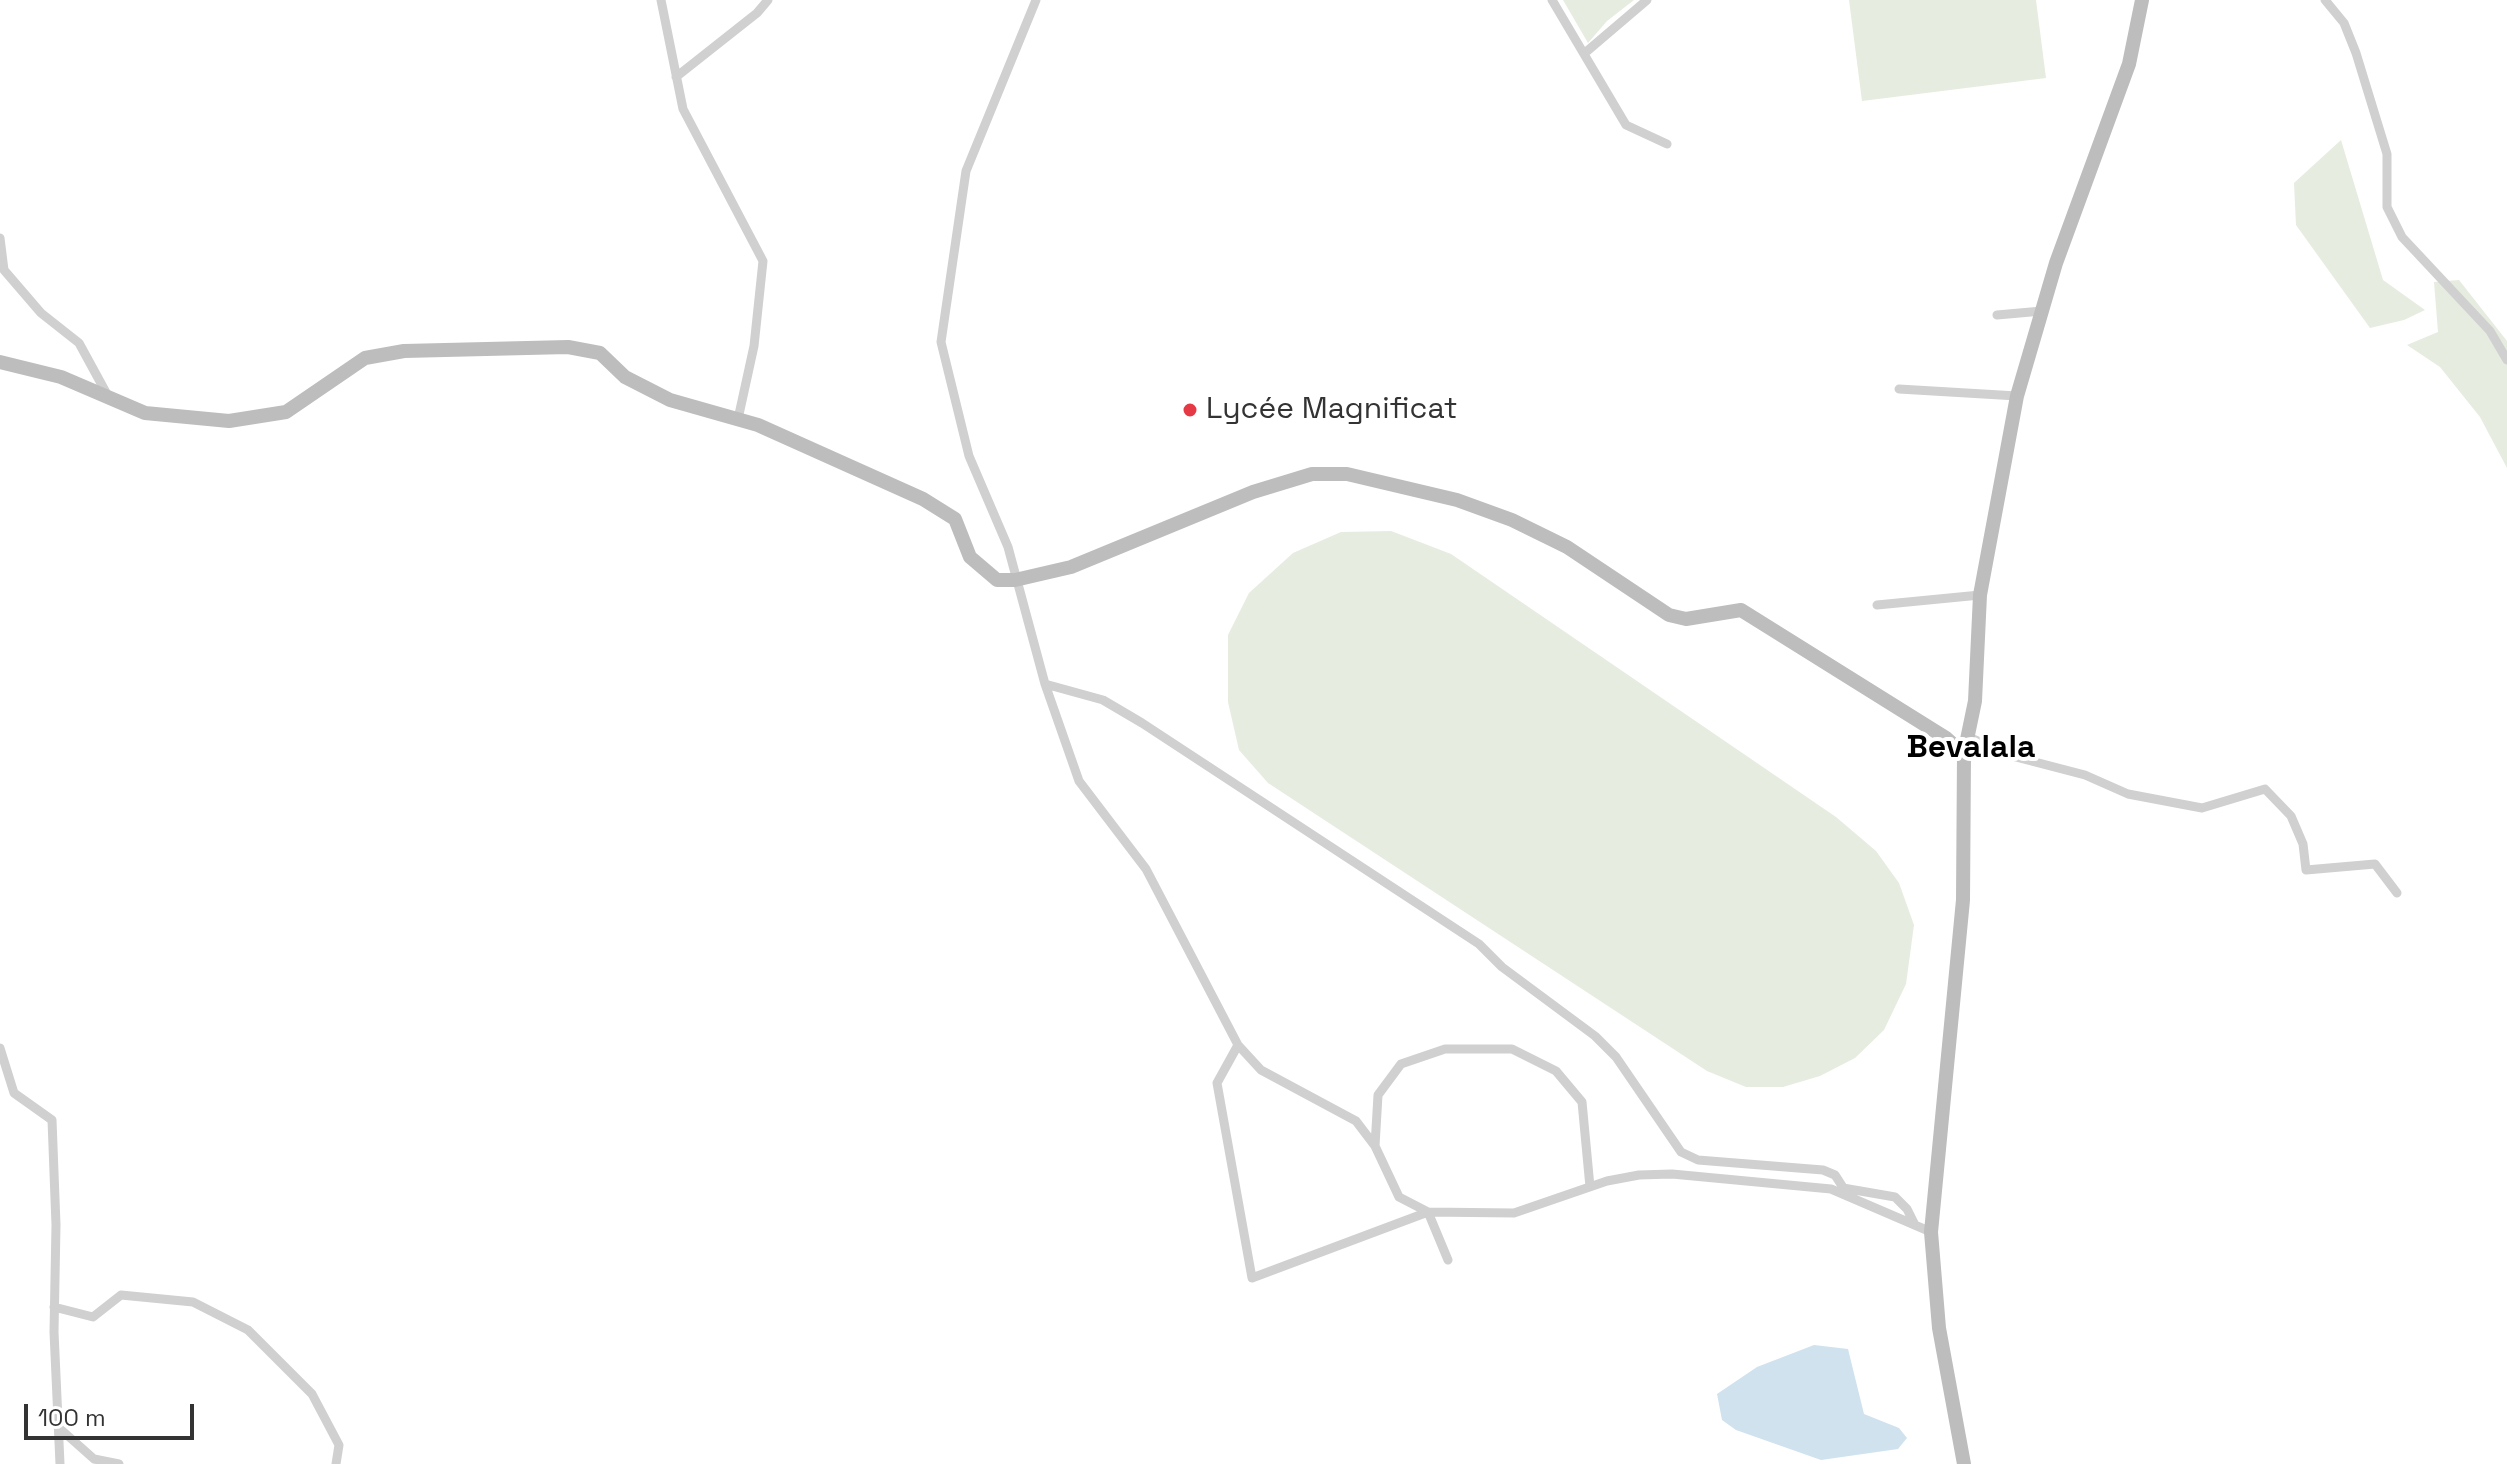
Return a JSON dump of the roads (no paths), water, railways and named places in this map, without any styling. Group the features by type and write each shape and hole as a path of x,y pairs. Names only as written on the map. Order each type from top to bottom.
{"street":[{"path":"661,0 683,109 763,261 754,346 738,419"},
{"path":"676,77 757,13 768,0"},
{"path":"1036,0 966,171 941,342 969,456 1008,547 1045,684 1079,781 1146,869 1238,1045 1261,1070 1315,1102 1356,1121 1375,1146 1399,1197 1428,1212 1448,1260"},
{"path":"1552,0 1586,52 1626,125 1667,144"},
{"path":"1586,52 1647,0"},
{"path":"1964,1464 1939,1328 1931,1232 1963,900 1964,754 1975,701 1980,595 2017,396 2098,140 2129,64 2142,0"},
{"path":"2325,0 2344,23 2356,53 2387,154 2387,207 2402,237 2490,331 2507,360"},
{"path":"0,238 4,270 41,313 79,343 109,398"},
{"path":"1997,315 2042,311"},
{"path":"0,362 61,377 145,413 229,421 286,412 365,358 404,351 568,347 600,353 625,377 670,400 738,419 923,499 955,519 970,557 997,580 1015,580 1071,567 1136,543 1253,492 1312,474 1347,474 1457,500 1512,520 1567,547 1669,615 1686,619 1741,610 1946,738 1964,754"},
{"path":"1899,389 2017,396"},
{"path":"1877,605 1980,595"},
{"path":"1045,684 1103,700 1142,723 1479,944 1502,967 1595,1036 1616,1057 1681,1152 1698,1160 1823,1170 1835,1175 1845,1190 1931,1232"},
{"path":"1969,737 2012,756 2085,775 2128,794 2202,808 2265,789 2291,816 2303,844 2306,870 2375,864 2397,893"},
{"path":"1238,1045 1217,1083 1252,1278 1428,1212 1514,1213 1590,1187 1639,1175 1672,1174 1895,1197 1907,1209 1915,1225"},
{"path":"0,1048 14,1093 52,1120 60,1464"},
{"path":"1375,1146 1378,1095 1401,1064 1445,1049 1512,1049 1556,1071 1582,1102 1590,1187"},
{"path":"54,1307 93,1317 121,1295 193,1302 248,1330 312,1394 339,1445 336,1464"},
{"path":"58,1427 94,1459 119,1464"}],"water":[{"path":"1814,1345 1848,1349 1864,1414 1899,1428 1907,1438 1898,1449 1821,1460 1736,1430 1722,1420 1717,1394 1757,1367"}],"place":[{"name":"Lycée Magnificat","path":"1190,410"}],"district":[{"name":"Bevalala","path":"1971,748"}]}
